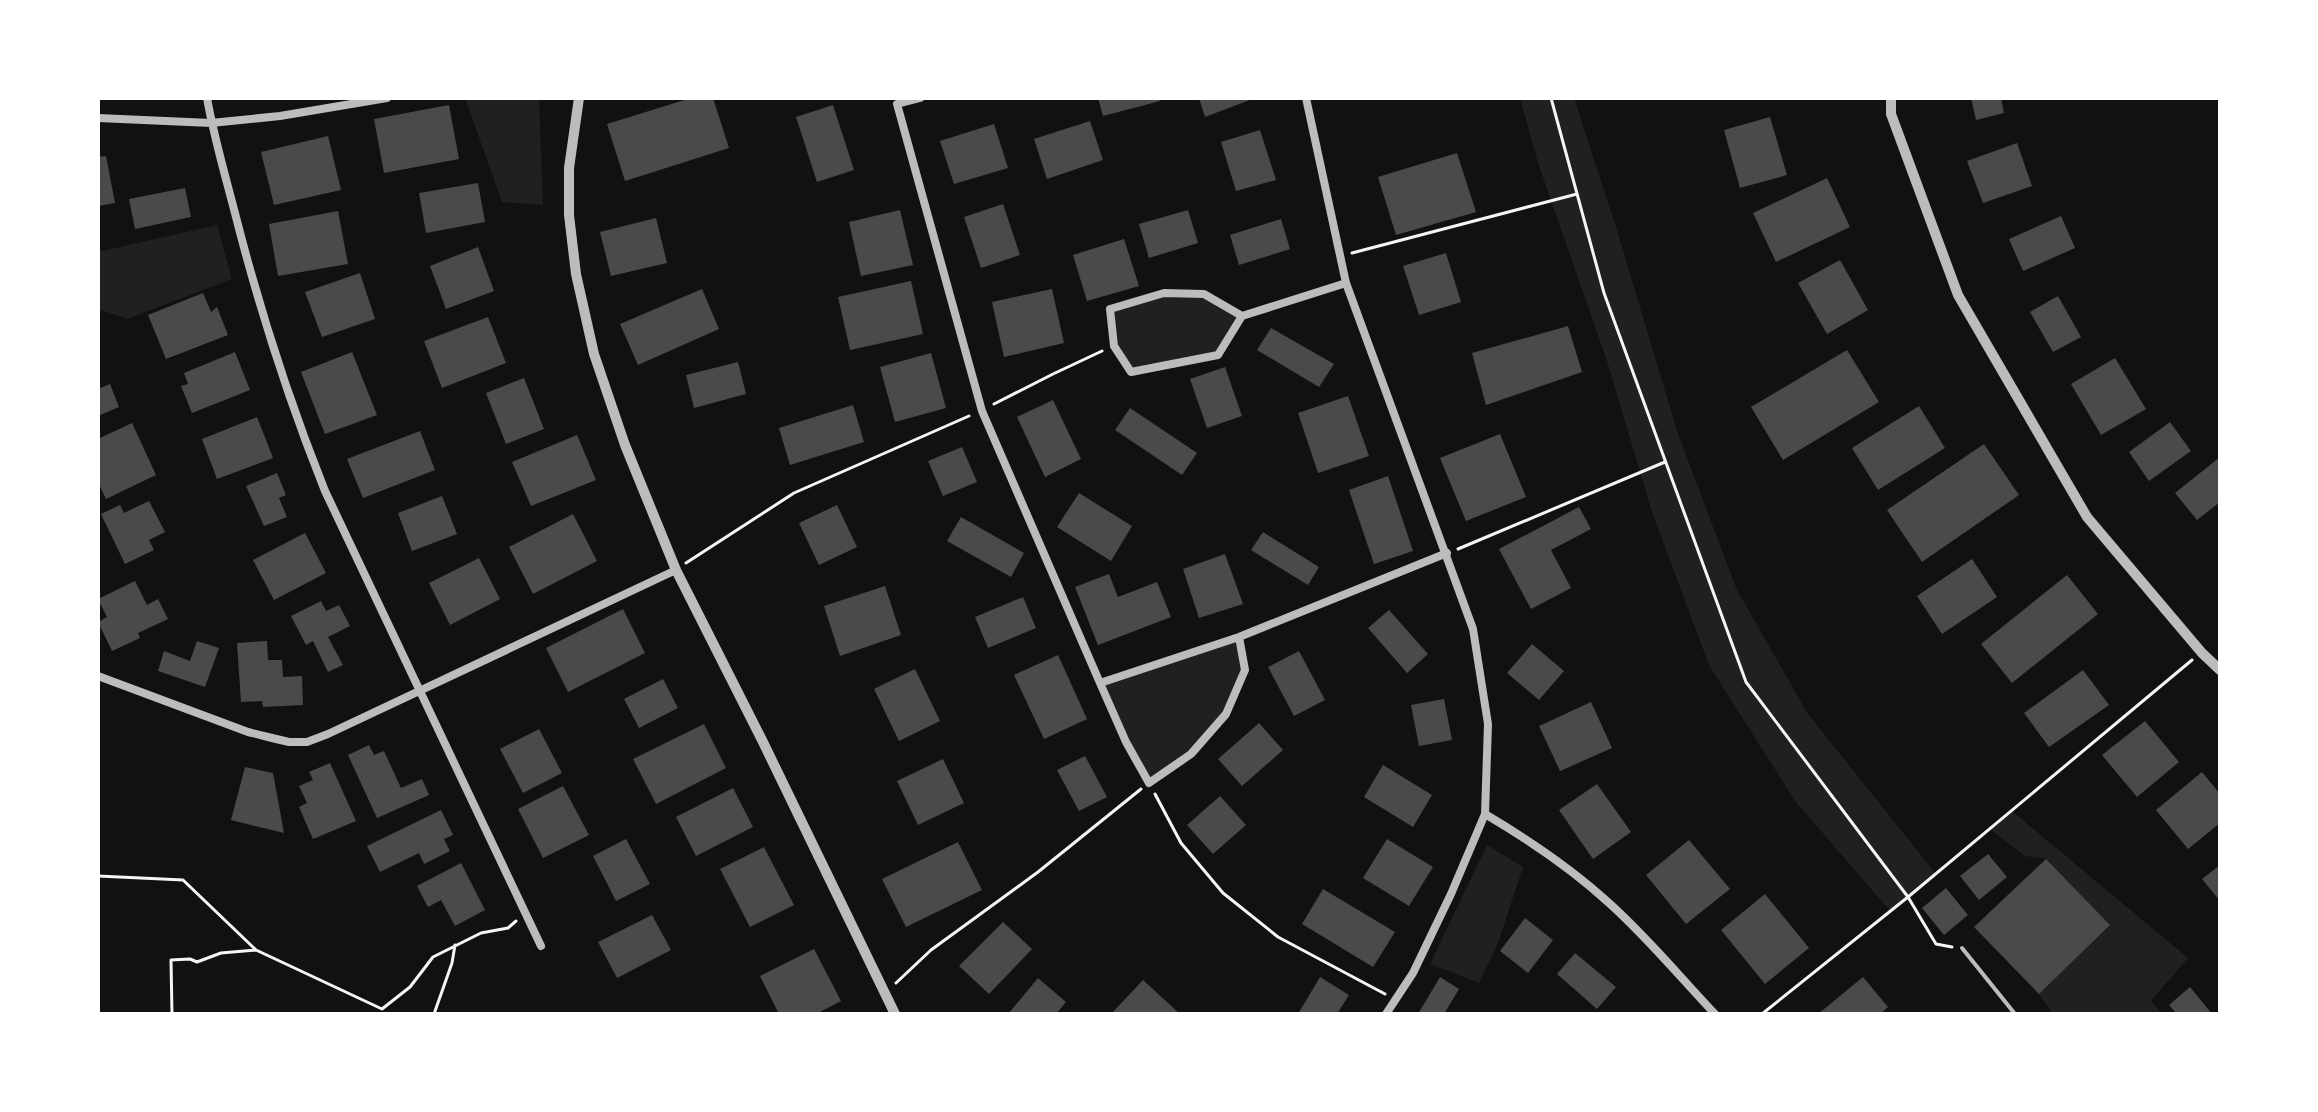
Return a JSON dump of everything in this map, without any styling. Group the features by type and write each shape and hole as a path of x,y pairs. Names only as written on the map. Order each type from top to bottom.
{"street":[{"path":"207,98 272,350 301,431 325,491 541,946"},
{"path":"98,118 211,123 280,116 387,98"},
{"path":"579,98 569,168 569,215 576,274 598,367 625,445 676,570 895,1014"},
{"path":"920,98 897,104 982,411 1126,742 1149,783 1191,754 1226,714 1245,670 1239,637"},
{"path":"1306,98 1346,283 1473,629 1488,724 1485,814 1413,973 1386,1014"},
{"path":"1891,98 1891,114 1958,295 2087,517 2202,653 2220,670"},
{"path":"1242,316 1204,294 1164,293 1110,309 1114,346 1131,372 1218,355 1242,316 1346,283"},
{"path":"1100,683 1239,637 1447,553"},
{"path":"98,676 248,732 289,742 307,742 676,570"},
{"path":"1485,814 1565,865 1611,904 1715,1014"}],"lane":[{"path":"1962,948 2015,1014"}],"path":[{"path":"1551,98 1604,293 1746,682 1908,897 1936,944 1962,948"},
{"path":"1339,256 1577,194"},
{"path":"676,570 794,493 982,411 1114,346"},
{"path":"1447,553 1665,462"},
{"path":"1762,1014 2202,653"},
{"path":"884,995 931,950 1038,872 1149,783 1181,843 1223,893 1278,937 1395,1000"},
{"path":"98,876 183,880 256,950 382,1009 410,987 433,957 481,933 508,928 525,913"},
{"path":"434,1014 455,945"},
{"path":"172,1014 171,960 190,959 197,962 221,953 256,950"}],"shaded area":[{"path":"465,98 539,98 543,205 502,202"},
{"path":"1520,98 1574,98 1678,434 1737,590 1808,714 1936,874 1890,911 1795,801 1709,665 1652,512 1607,361 1538,163"},
{"path":"217,225 232,279 127,319 98,309 98,252"},
{"path":"1164,293 1204,294 1242,316 1218,355 1131,372 1114,346 1110,309"},
{"path":"1239,637 1245,670 1226,714 1191,754 1149,783 1100,683"},
{"path":"2012,811 2188,958 2151,1001 2162,1014 2053,1014 2039,994 2110,925 2046,859 2025,856 1990,829"},
{"path":"1487,845 1523,867 1498,943 1479,983 1430,964"}],"building":[{"path":"691,98 713,98 729,148 625,181 607,124"},
{"path":"1098,98 1159,98 1160,101 1103,116"},
{"path":"1199,98 1255,98 1205,117"},
{"path":"1971,98 2001,98 2004,113 1976,120"},
{"path":"449,105 459,159 384,173 374,119"},
{"path":"833,105 854,170 817,182 796,117"},
{"path":"1770,117 1787,175 1740,188 1724,130"},
{"path":"1090,121 1103,160 1047,179 1034,139"},
{"path":"994,124 1008,168 954,184 940,141"},
{"path":"1260,130 1276,180 1236,191 1221,142"},
{"path":"328,136 341,190 274,205 261,152"},
{"path":"2017,143 2032,186 1983,203 1967,161"},
{"path":"1457,153 1476,212 1396,235 1378,177"},
{"path":"106,156 115,203 98,206 98,157"},
{"path":"1827,178 1850,227 1776,262 1753,213"},
{"path":"478,183 485,222 426,233 419,193"},
{"path":"185,188 191,217 135,229 129,199"},
{"path":"1003,204 1020,255 981,268 964,217"},
{"path":"900,210 913,265 861,276 849,222"},
{"path":"1188,210 1198,243 1149,258 1139,224"},
{"path":"338,211 348,264 278,276 269,224"},
{"path":"2061,216 2075,248 2023,271 2009,239"},
{"path":"656,218 667,263 611,276 600,232"},
{"path":"1281,219 1290,249 1239,265 1230,235"},
{"path":"1124,239 1139,286 1087,301 1073,255"},
{"path":"478,247 494,291 446,309 430,266"},
{"path":"1446,253 1461,302 1419,315 1403,266"},
{"path":"1840,260 1868,310 1827,334 1798,283"},
{"path":"360,273 375,319 322,337 305,292"},
{"path":"911,281 923,334 850,350 838,297"},
{"path":"702,289 719,329 638,365 620,324"},
{"path":"1052,289 1064,343 1004,357 992,302"},
{"path":"203,293 211,312 217,307 228,335 166,359 148,315"},
{"path":"2058,296 2081,337 2053,352 2030,312"},
{"path":"488,317 506,363 442,388 424,341"},
{"path":"1568,326 1582,372 1486,405 1472,353"},
{"path":"1271,328 1334,364 1319,387 1257,350"},
{"path":"1847,350 1879,402 1783,460 1751,407"},
{"path":"235,352 250,390 192,413 181,386 188,384 184,373"},
{"path":"352,352 377,415 325,434 301,372"},
{"path":"931,353 946,408 895,422 880,367"},
{"path":"2115,358 2146,409 2101,435 2071,384"},
{"path":"738,362 746,394 694,408 686,375"},
{"path":"1225,367 1242,416 1207,428 1190,379"},
{"path":"524,378 544,429 506,444 486,393"},
{"path":"110,384 119,407 98,416 98,389"},
{"path":"1348,396 1369,456 1318,473 1298,413"},
{"path":"1053,400 1081,459 1045,477 1017,417"},
{"path":"853,405 864,442 790,465 779,428"},
{"path":"1919,406 1945,448 1878,490 1852,448"},
{"path":"1130,408 1197,453 1182,475 1115,430"},
{"path":"257,417 273,458 217,479 202,439"},
{"path":"2170,422 2191,451 2149,481 2129,452"},
{"path":"132,423 156,475 106,499 98,482 98,439"},
{"path":"420,431 435,470 363,498 347,459"},
{"path":"1500,434 1526,497 1466,521 1440,458"},
{"path":"577,435 596,480 531,506 512,462"},
{"path":"1984,444 2019,495 1922,562 1887,510"},
{"path":"962,447 977,482 943,496 928,461"},
{"path":"2220,457 2220,502 2197,520 2175,493"},
{"path":"277,473 286,495 279,498 287,517 264,526 246,486"},
{"path":"1388,476 1413,551 1374,564 1349,490"},
{"path":"1079,493 1132,526 1111,561 1057,527"},
{"path":"442,496 457,534 412,551 398,513"},
{"path":"149,501 165,532 149,540 154,550 125,564 101,514 120,505 124,513"},
{"path":"837,505 857,547 819,565 799,523"},
{"path":"1579,507 1591,529 1551,550 1571,588 1531,609 1499,549"},
{"path":"573,514 597,561 533,594 509,547"},
{"path":"961,517 1024,553 1011,577 947,541"},
{"path":"1263,532 1319,567 1308,585 1251,550"},
{"path":"305,533 326,573 274,600 253,560"},
{"path":"1225,554 1243,604 1199,618 1183,569"},
{"path":"479,558 500,599 450,625 429,583"},
{"path":"1972,559 1997,597 1942,634 1917,596"},
{"path":"1109,574 1118,597 1157,582 1171,617 1098,645 1075,587"},
{"path":"2067,575 2098,614 2012,683 1981,644"},
{"path":"135,581 147,605 158,599 168,619 138,633 140,638 112,651 98,622 107,617 98,599"},
{"path":"885,586 901,635 840,656 824,606"},
{"path":"1023,597 1036,628 988,648 975,617"},
{"path":"321,601 326,611 339,605 350,626 328,637 343,665 328,672 313,641 306,645 291,616"},
{"path":"623,609 645,653 568,692 546,648"},
{"path":"1389,610 1428,654 1407,673 1368,628"},
{"path":"197,641 219,648 205,687 158,671 164,651 190,661"},
{"path":"267,641 268,660 282,660 283,677 302,676 303,705 263,707 262,701 241,702 237,643"},
{"path":"1532,644 1564,671 1539,700 1507,673"},
{"path":"1299,651 1325,700 1294,716 1268,667"},
{"path":"1058,655 1087,719 1044,739 1014,675"},
{"path":"915,669 940,721 899,741 874,689"},
{"path":"2083,670 2109,705 2049,747 2024,713"},
{"path":"663,679 678,708 639,728 624,699"},
{"path":"1444,699 1452,740 1419,746 1411,705"},
{"path":"1591,702 1612,748 1560,771 1539,726"},
{"path":"2145,721 2179,762 2137,797 2102,755"},
{"path":"1259,723 1283,750 1242,786 1218,759"},
{"path":"704,724 726,768 656,804 633,759"},
{"path":"539,729 562,773 523,793 500,749"},
{"path":"369,745 374,755 384,751 401,788 422,779 429,795 377,818 348,755"},
{"path":"1085,756 1107,797 1079,811 1057,770"},
{"path":"943,759 964,803 918,825 897,781"},
{"path":"330,763 356,821 313,839 299,807 307,803 299,786 313,780 309,772"},
{"path":"1383,765 1432,795 1413,827 1364,797"},
{"path":"245,767 273,773 284,833 231,820"},
{"path":"2202,772 2220,794 2220,823 2188,849 2156,810"},
{"path":"1597,784 1631,832 1593,859 1559,810"},
{"path":"563,786 589,835 543,858 518,809"},
{"path":"733,788 753,827 696,856 676,817"},
{"path":"1220,796 1246,825 1213,854 1187,825"},
{"path":"441,810 453,835 444,839 450,851 424,864 419,853 380,872 367,846"},
{"path":"626,839 650,884 616,901 593,856"},
{"path":"1387,839 1433,867 1409,906 1363,878"},
{"path":"1689,840 1730,889 1686,924 1646,875"},
{"path":"958,842 982,890 906,927 882,879"},
{"path":"764,847 794,905 750,927 720,869"},
{"path":"1988,854 2007,877 1979,900 1960,876"},
{"path":"2046,859 2110,925 2039,994 1974,927"},
{"path":"461,863 485,910 455,926 441,900 428,907 417,886"},
{"path":"2220,865 2220,901 2202,879"},
{"path":"1946,888 1968,915 1944,935 1922,908"},
{"path":"1323,889 1395,932 1373,967 1302,924"},
{"path":"1765,894 1809,948 1765,984 1721,930"},
{"path":"652,915 671,950 617,978 598,942"},
{"path":"1525,918 1553,940 1528,973 1500,951"},
{"path":"1003,922 1032,949 989,994 959,966"},
{"path":"814,949 841,1001 816,1014 779,1014 760,976"},
{"path":"1575,953 1616,987 1597,1009 1557,974"},
{"path":"1320,977 1349,995 1337,1014 1298,1014"},
{"path":"1440,977 1459,989 1444,1014 1418,1014"},
{"path":"1863,977 1888,1007 1880,1014 1818,1014"},
{"path":"1038,978 1066,1002 1056,1014 1008,1014"},
{"path":"1143,980 1180,1014 1111,1014"},
{"path":"2190,987 2212,1014 2177,1014 2169,1005"}]}
